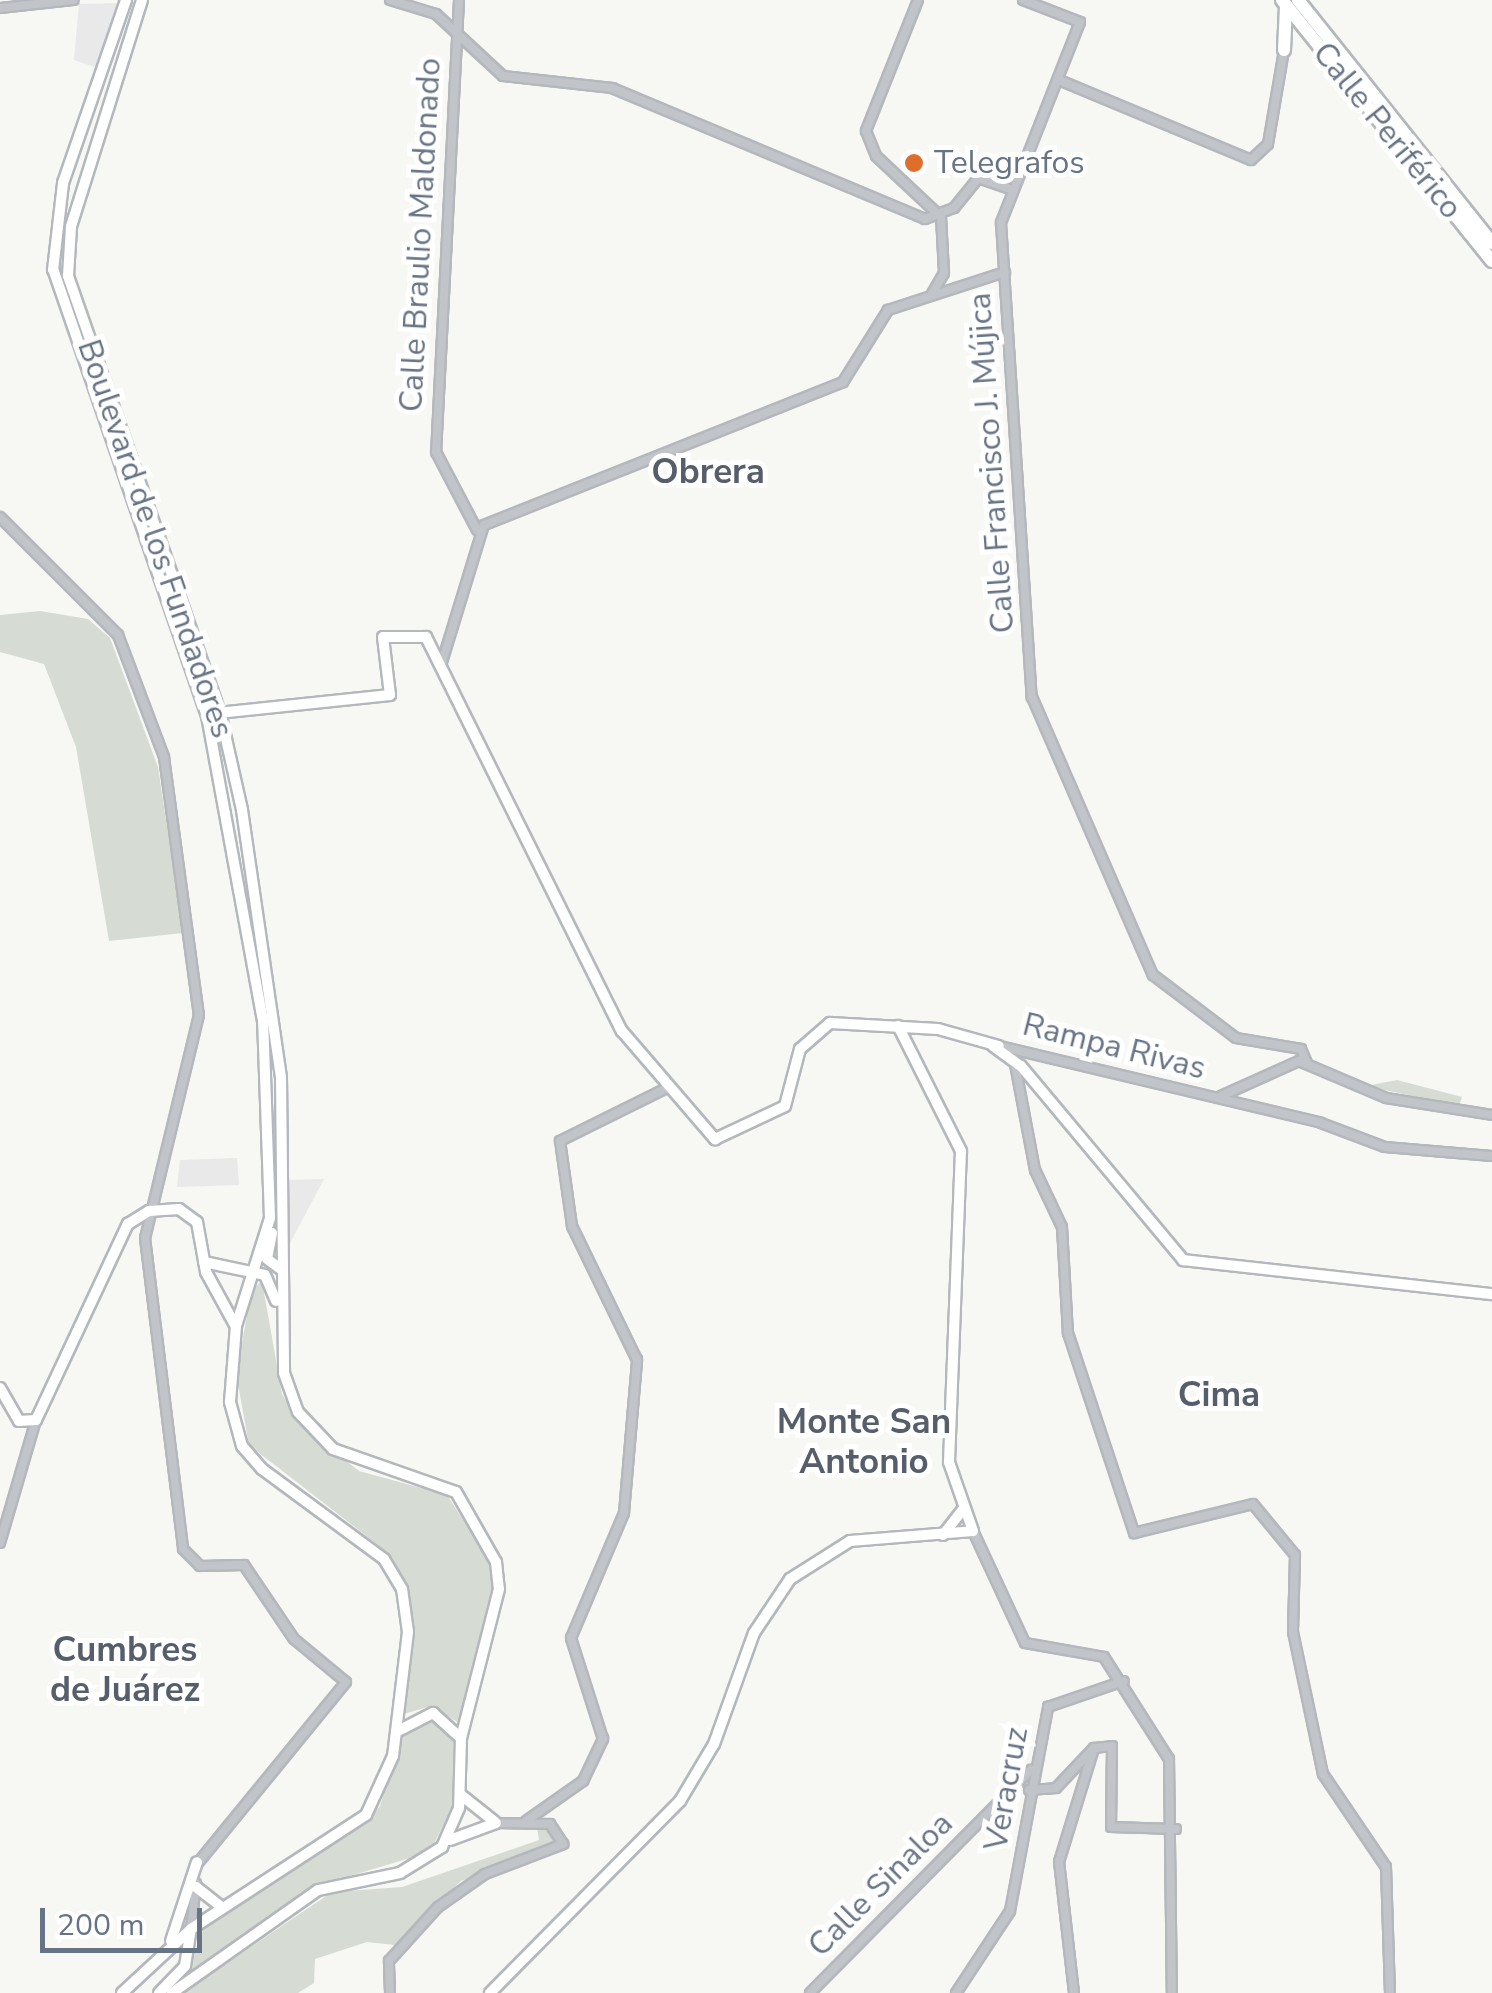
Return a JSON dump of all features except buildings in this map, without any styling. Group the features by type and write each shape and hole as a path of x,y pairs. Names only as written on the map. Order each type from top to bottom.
{"highway":[{"name":"Calle Periférico","path":"1289,1 1313,40 1492,261"},
{"name":"Calle Periférico","path":"1289,1 1492,243"},
{"path":"1284,50 1289,1"},
{"path":"1284,50 1297,37 1313,40"}],"main road":[{"name":"Boulevard de los Fundadores","path":"122,1993 191,1928 358,1823 387,1780 408,1632 402,1589 384,1559 242,1446 230,1402 236,1326 270,1218 260,1002 207,716 54,270 63,183 126,0"},
{"name":"Boulevard de los Fundadores","path":"142,0 71,227 68,276 220,712 276,1024 282,1328 289,1389 310,1427 361,1465 447,1484 492,1553 495,1628 462,1738 460,1795 442,1847"},
{"path":"207,716 390,695 384,638 420,634 442,662 608,1005 669,1087 714,1138 785,1106 800,1049 817,1028 898,1026 999,1046"},
{"path":"260,1002 276,1024"},
{"path":"490,1993 680,1801 714,1744 771,1600 850,1540 940,1538 973,1531 963,1509 948,1437 961,1151 898,1026"},
{"path":"986,1043 1014,1060 1189,1262 1492,1294"},
{"path":"0,1388 18,1421 36,1420 128,1224 150,1211 188,1213 204,1262 236,1326"},
{"path":"270,1218 267,1259 282,1270"},
{"path":"204,1262 252,1272 272,1282 282,1328"},
{"path":"940,1538 963,1509"},
{"path":"396,1732 433,1713 462,1738"},
{"path":"172,1993 318,1890 400,1873 442,1847 496,1823 460,1795"},
{"path":"164,1952 185,1914 197,1862"},
{"path":"196,1887 222,1907"},
{"path":"159,1993 185,1966 191,1928"}],"street":[{"path":"0,8 74,0"},
{"path":"390,0 436,14 503,76 612,88 925,219 941,217 978,178 1010,189"},
{"path":"918,0 866,131 876,156 941,217 944,273 932,294"},
{"name":"Calle Francisco J. Mújica","path":"1022,0 1080,22 1010,189 1004,272 1032,697 1117,898 1157,979 1236,1038 1301,1049 1307,1064"},
{"path":"436,14 459,2"},
{"name":"Calle Braulio Maldonado","path":"459,2 436,452 477,530"},
{"path":"1058,80 1251,160 1268,144 1284,50"},
{"path":"442,662 477,530 843,382 888,310 1004,272"},
{"path":"944,273 967,283"},
{"path":"0,517 118,635 161,742 199,991 175,1134 150,1211 183,1549 200,1566 239,1560 294,1639 346,1682 197,1862 191,1928"},
{"name":"Rampa Rivas","path":"999,1046 1216,1097 1385,1147 1492,1156"},
{"path":"1014,1060 1035,1170 1062,1228 1068,1332 1134,1533 1244,1504 1262,1508 1296,1555 1293,1632 1323,1774 1386,1867 1390,1993"},
{"path":"1216,1097 1307,1064 1386,1098 1492,1115"},
{"path":"526,1822 583,1781 603,1739 571,1638 624,1513 638,1360 572,1226 560,1141 669,1087"},
{"path":"0,1543 36,1420"},
{"path":"973,1531 1024,1644 1100,1654 1124,1682 1173,1768 1176,1828 1172,1993"},
{"name":"Veracruz","path":"956,1993 1012,1904 1031,1770 1052,1702 1124,1682"},
{"path":"1029,1790 1056,1788 1094,1748 1112,1746 1112,1828 1176,1828"},
{"path":"1074,1993 1058,1862 1094,1748"},
{"name":"Calle Sinaloa","path":"810,1993 1031,1770"},
{"path":"390,1993 388,1970 465,1886 560,1849 556,1826 496,1823"}],"shaded area":[{"path":"120,3 95,67 74,60 79,4"},
{"path":"40,611 88,619 110,638 158,767 183,933 109,941 76,747 44,664 0,652 0,615"},
{"path":"1397,1080 1462,1097 1459,1106 1366,1086"},
{"path":"237,1158 239,1185 177,1187 180,1160"},
{"path":"324,1179 289,1245 287,1180"},
{"path":"262,1281 282,1394 299,1424 359,1471 447,1495 486,1556 493,1577 487,1644 459,1723 431,1706 404,1714 414,1621 402,1575 378,1545 249,1445 236,1373 252,1290"},
{"path":"431,1719 456,1744 453,1805 430,1852 317,1886 164,1993 187,1970 205,1926 363,1824 380,1806 403,1733"},
{"path":"537,1828 554,1832 553,1847 461,1881 395,1945 367,1942 315,1959 314,1983 298,1993 183,1993 332,1892 402,1887 539,1840"}],"place":[{"name":"Telegrafos","path":"914,163"}],"district":[{"name":"Obrera","path":"708,472"},
{"name":"Cima","path":"1219,1395"},
{"name":"Monte San Antonio","path":"864,1442"},
{"name":"Cumbres de Juárez","path":"125,1670"}]}
